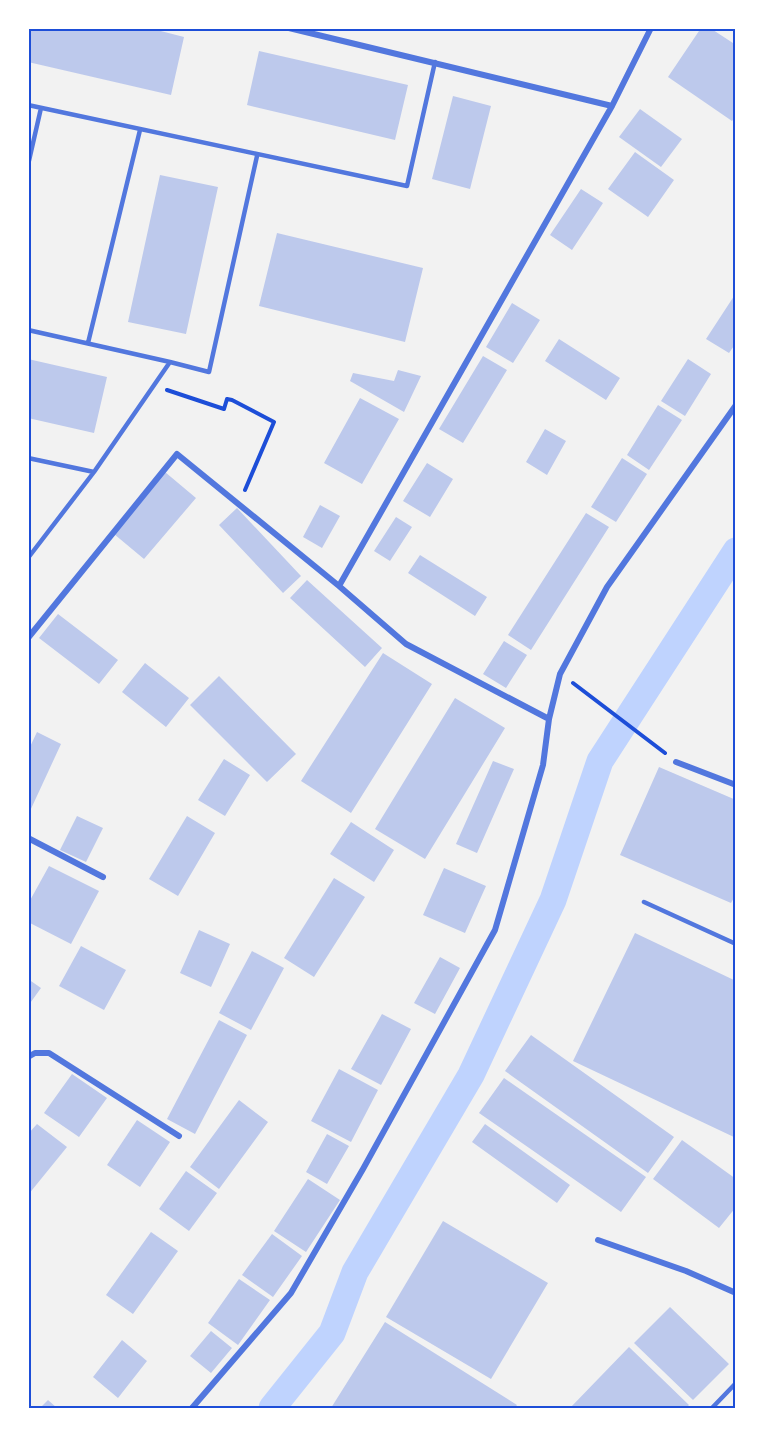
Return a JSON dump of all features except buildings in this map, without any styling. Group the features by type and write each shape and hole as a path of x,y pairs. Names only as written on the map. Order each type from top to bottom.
{"street":[{"path":"289,28 612,106"},
{"path":"339,586 612,106 651,28"},
{"path":"192,1408 291,1293 363,1169 495,930 543,765 549,718 560,674 607,587 735,405"},
{"path":"28,638 177,454 339,586 406,644 549,718"},
{"path":"676,762 735,785"},
{"path":"28,838 103,877"},
{"path":"28,1057 35,1053 49,1053 179,1136"},
{"path":"598,1240 686,1271 735,1293"}],"lane":[{"path":"28,105 257,156 407,186 435,62"},
{"path":"28,165 41,108"},
{"path":"88,343 140,130"},
{"path":"28,330 209,372 257,156"},
{"path":"28,558 94,472 170,362"},
{"path":"28,458 94,472"},
{"path":"644,902 735,944"},
{"path":"712,1408 735,1383"}],"path":[{"path":"154,386 224,409 227,399 232,400 274,422 239,504"},
{"path":"560,674 676,762"}],"waterway":[{"path":"272,1408 332,1333 355,1272 471,1075 553,900 600,761 736,551"}]}
